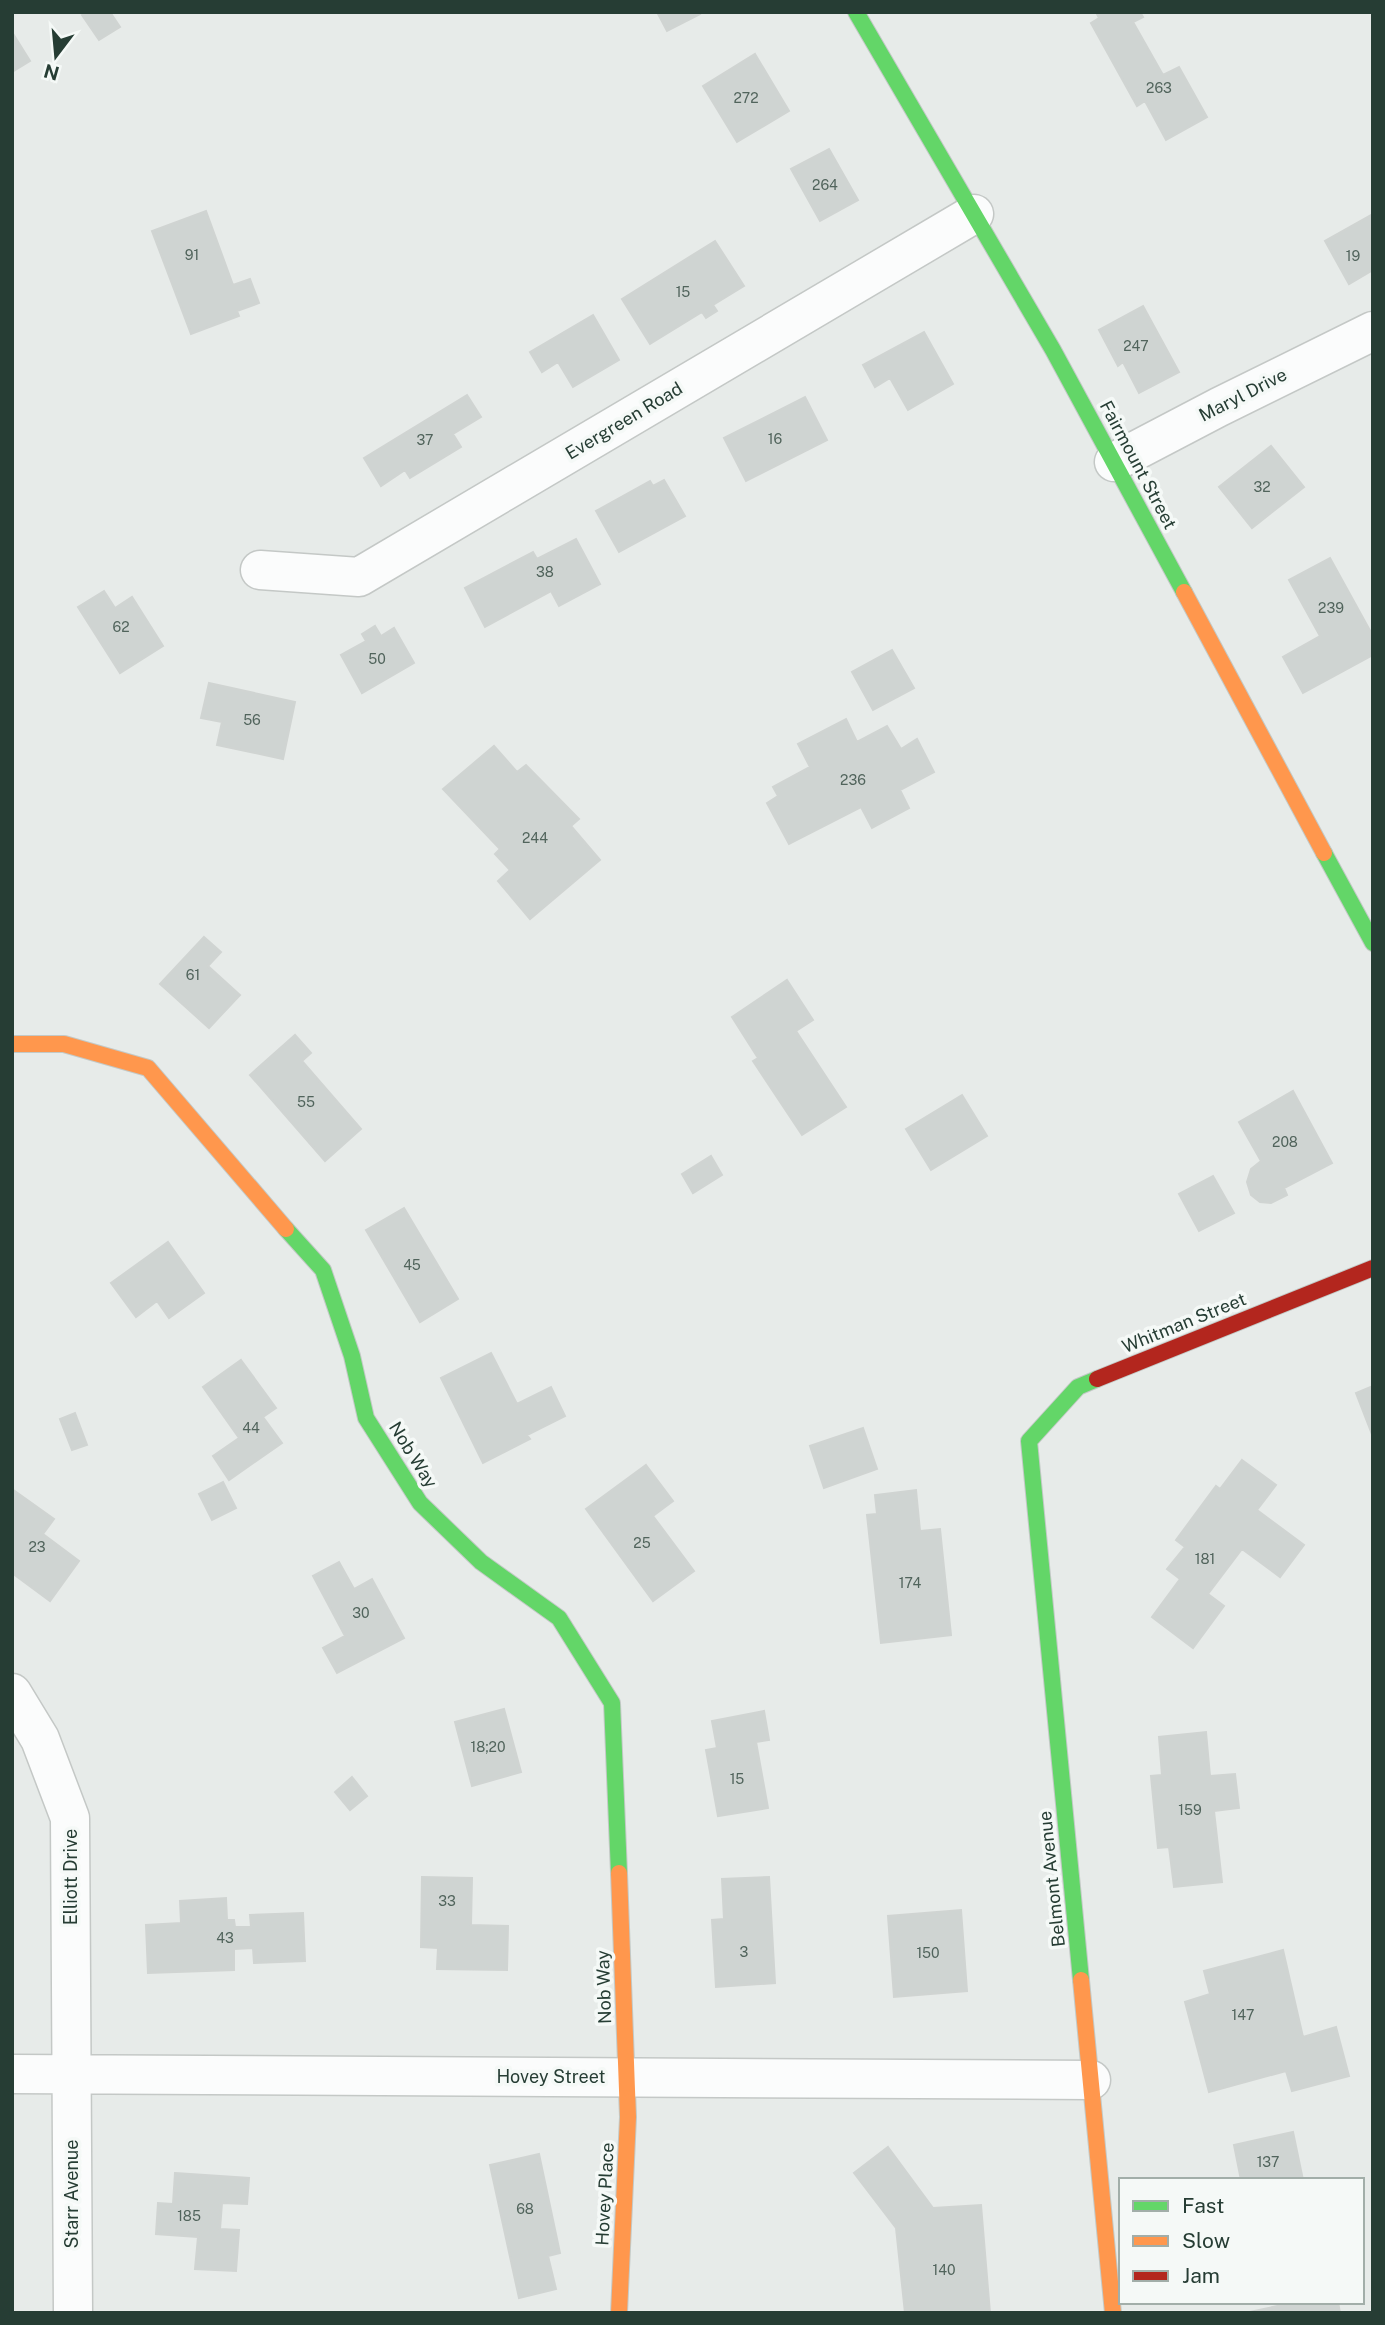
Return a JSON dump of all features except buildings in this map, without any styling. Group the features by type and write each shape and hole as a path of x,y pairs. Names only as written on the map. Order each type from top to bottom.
{"street":[{"name":"Fairmount Street","path":"856,12 1053,350 1373,943"},
{"name":"Evergreen Road","path":"260,570 359,577 974,214"},
{"name":"Maryl Drive","path":"1114,462 1373,331"},
{"name":"Nob Way","path":"12,1044 64,1044 148,1068 323,1270 352,1356 366,1418 420,1503 481,1562 559,1618 612,1703 626,2078"},
{"name":"Whitman Street","path":"1029,1441 1078,1387 1373,1268"},
{"name":"Belmont Avenue","path":"1029,1441 1113,2313"},
{"name":"Elliott Drive","path":"12,1693 40,1739 71,1818 71,2075"},
{"name":"Hovey Street","path":"12,2074 1091,2080"},
{"name":"Starr Avenue","path":"71,2075 73,2313"},
{"name":"Hovey Place","path":"619,2313 628,2117 626,2078"}],"traffic: fast":[{"path":"856,12 1053,350 1184,592"},
{"path":"1324,853 1373,943"},
{"path":"286,1229 323,1270 352,1356 366,1418 420,1503 481,1562 559,1618 612,1703 619,1873"},
{"path":"1081,1980 1029,1441 1078,1387 1097,1379"}],"traffic: slow":[{"path":"1184,592 1324,853"},
{"path":"12,1044 64,1044 148,1068 286,1229"},
{"path":"619,1873 628,2117 619,2313"},
{"path":"1081,1980 1113,2313"}],"traffic: jam":[{"path":"1097,1379 1373,1268"}]}
